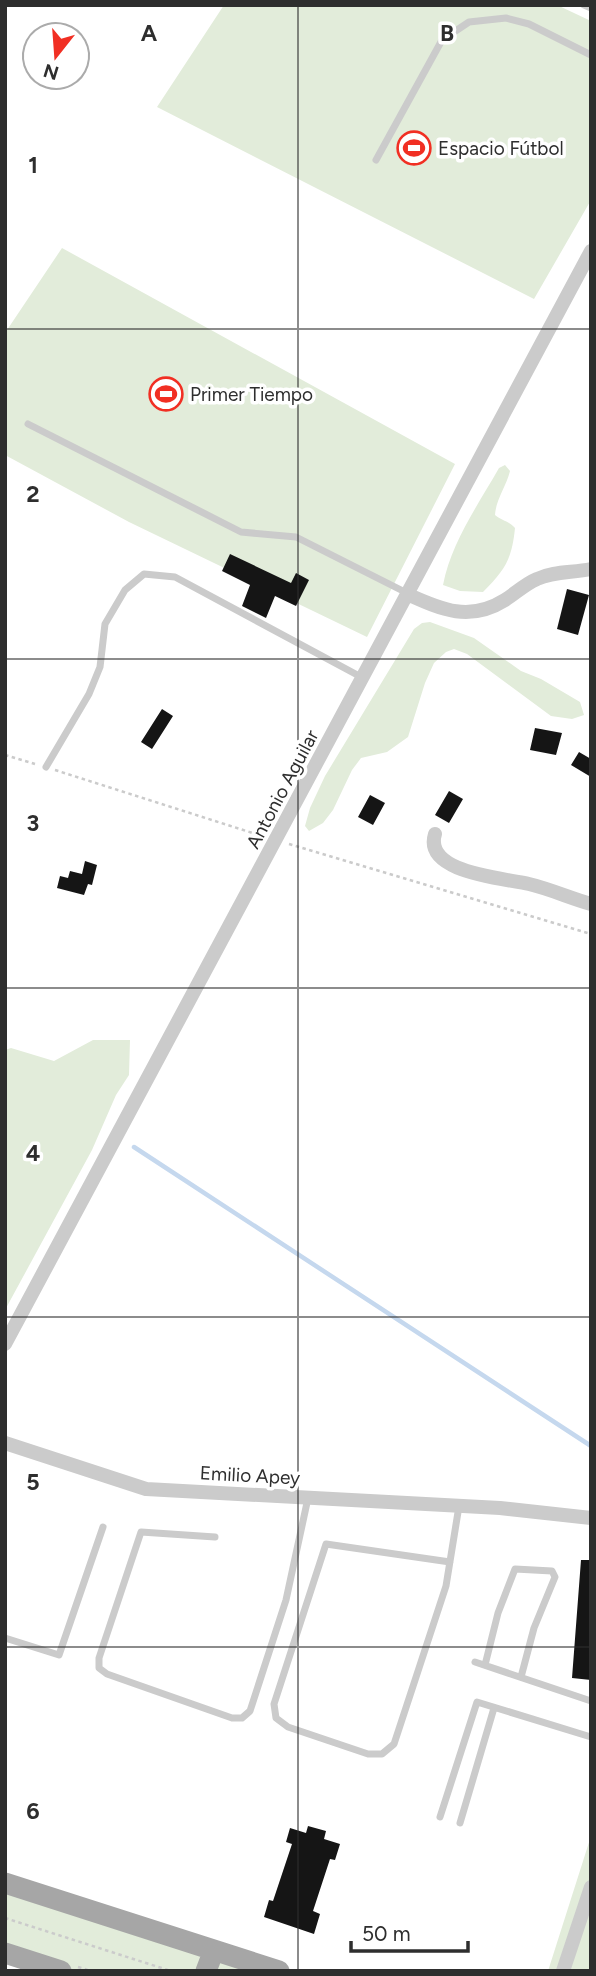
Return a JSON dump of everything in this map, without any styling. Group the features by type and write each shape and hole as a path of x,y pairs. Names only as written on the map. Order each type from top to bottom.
{"main road":[{"path":"5,1883 279,1971"},
{"path":"206,1971 214,1950"},
{"path":"5,1953 61,1971"}],"street":[{"name":"Antonio Aguilar","path":"5,1344 591,251"},
{"path":"407,594 466,613 481,612 539,578 567,571 591,569"},
{"path":"435,834 432,843 435,852 454,867 529,884 591,904"},
{"name":"Emilio Apey","path":"5,1443 146,1489 500,1508 591,1517"},
{"path":"563,1971 591,1887"}],"lane":[{"path":"584,5 591,8"},
{"path":"376,160 443,40 469,22 506,18 529,24 591,55"},
{"path":"28,424 241,532 296,537 407,594"},
{"path":"46,768 89,694 100,667 105,624 125,590 144,574 176,577 363,678"},
{"path":"215,1536 141,1532 99,1658 99,1668 107,1674 232,1718 242,1718 250,1711 286,1601 308,1497"},
{"path":"450,1562 327,1544 274,1704 276,1718 288,1727 368,1754 382,1755 394,1744 446,1586 450,1562 459,1506"},
{"path":"5,1638 59,1655 103,1527"},
{"path":"485,1665 498,1613 514,1569 552,1571 555,1577 534,1628 521,1677"},
{"path":"475,1662 591,1700"},
{"path":"440,1817 476,1703 591,1737"},
{"path":"460,1823 494,1708"}],"path":[{"path":"5,755 276,841 591,934"},
{"path":"5,1918 171,1971"}],"green space":[{"name":"Espacio Fútbol","path":"224,5 557,5 591,21 591,200 534,299 157,107"},
{"name":"Primer Tiempo","path":"62,248 455,464 367,637 129,522 5,455 5,333"},
{"path":"505,465 510,471 495,515 515,528 506,563 483,592 460,591 443,585 452,554 466,525 499,468"},
{"path":"430,622 474,638 521,671 541,679 580,702 584,715 572,719 551,716 467,654 454,649 446,652 434,663 425,683 408,737 387,752 361,758 352,770 333,810 323,823 309,831 305,826 310,808 325,776 414,629 422,623"},
{"path":"93,1040 130,1040 129,1075 116,1095 92,1150 5,1310 5,1050 11,1048 54,1061"},
{"path":"591,1836 591,1971 548,1971"},
{"path":"5,1890 257,1971 75,1971 5,1948"}],"building":[{"path":"230,554 291,583 296,573 309,580 296,606 275,596 266,618 242,606 250,585 222,571"},
{"path":"567,589 589,595 578,635 557,629"},
{"path":"162,709 173,716 152,749 141,742"},
{"path":"535,728 562,733 556,755 530,750"},
{"path":"579,752 591,759 591,777 571,765"},
{"path":"449,791 463,799 449,823 435,815"},
{"path":"370,795 385,803 373,825 358,817"},
{"path":"85,861 97,865 92,885 88,884 84,895 57,888 60,876 68,878 70,871 82,874"},
{"path":"581,1560 591,1560 591,1680 572,1678"},
{"path":"308,1826 326,1831 324,1839 340,1844 335,1860 330,1859 313,1911 320,1914 314,1934 264,1917 269,1900 273,1901 292,1844 286,1842 290,1828 306,1833"}],"waterway":[{"path":"134,1147 591,1446"}],"place":[{"name":"Espacio Fútbol","path":"414,148"},
{"name":"Primer Tiempo","path":"166,394"}]}
